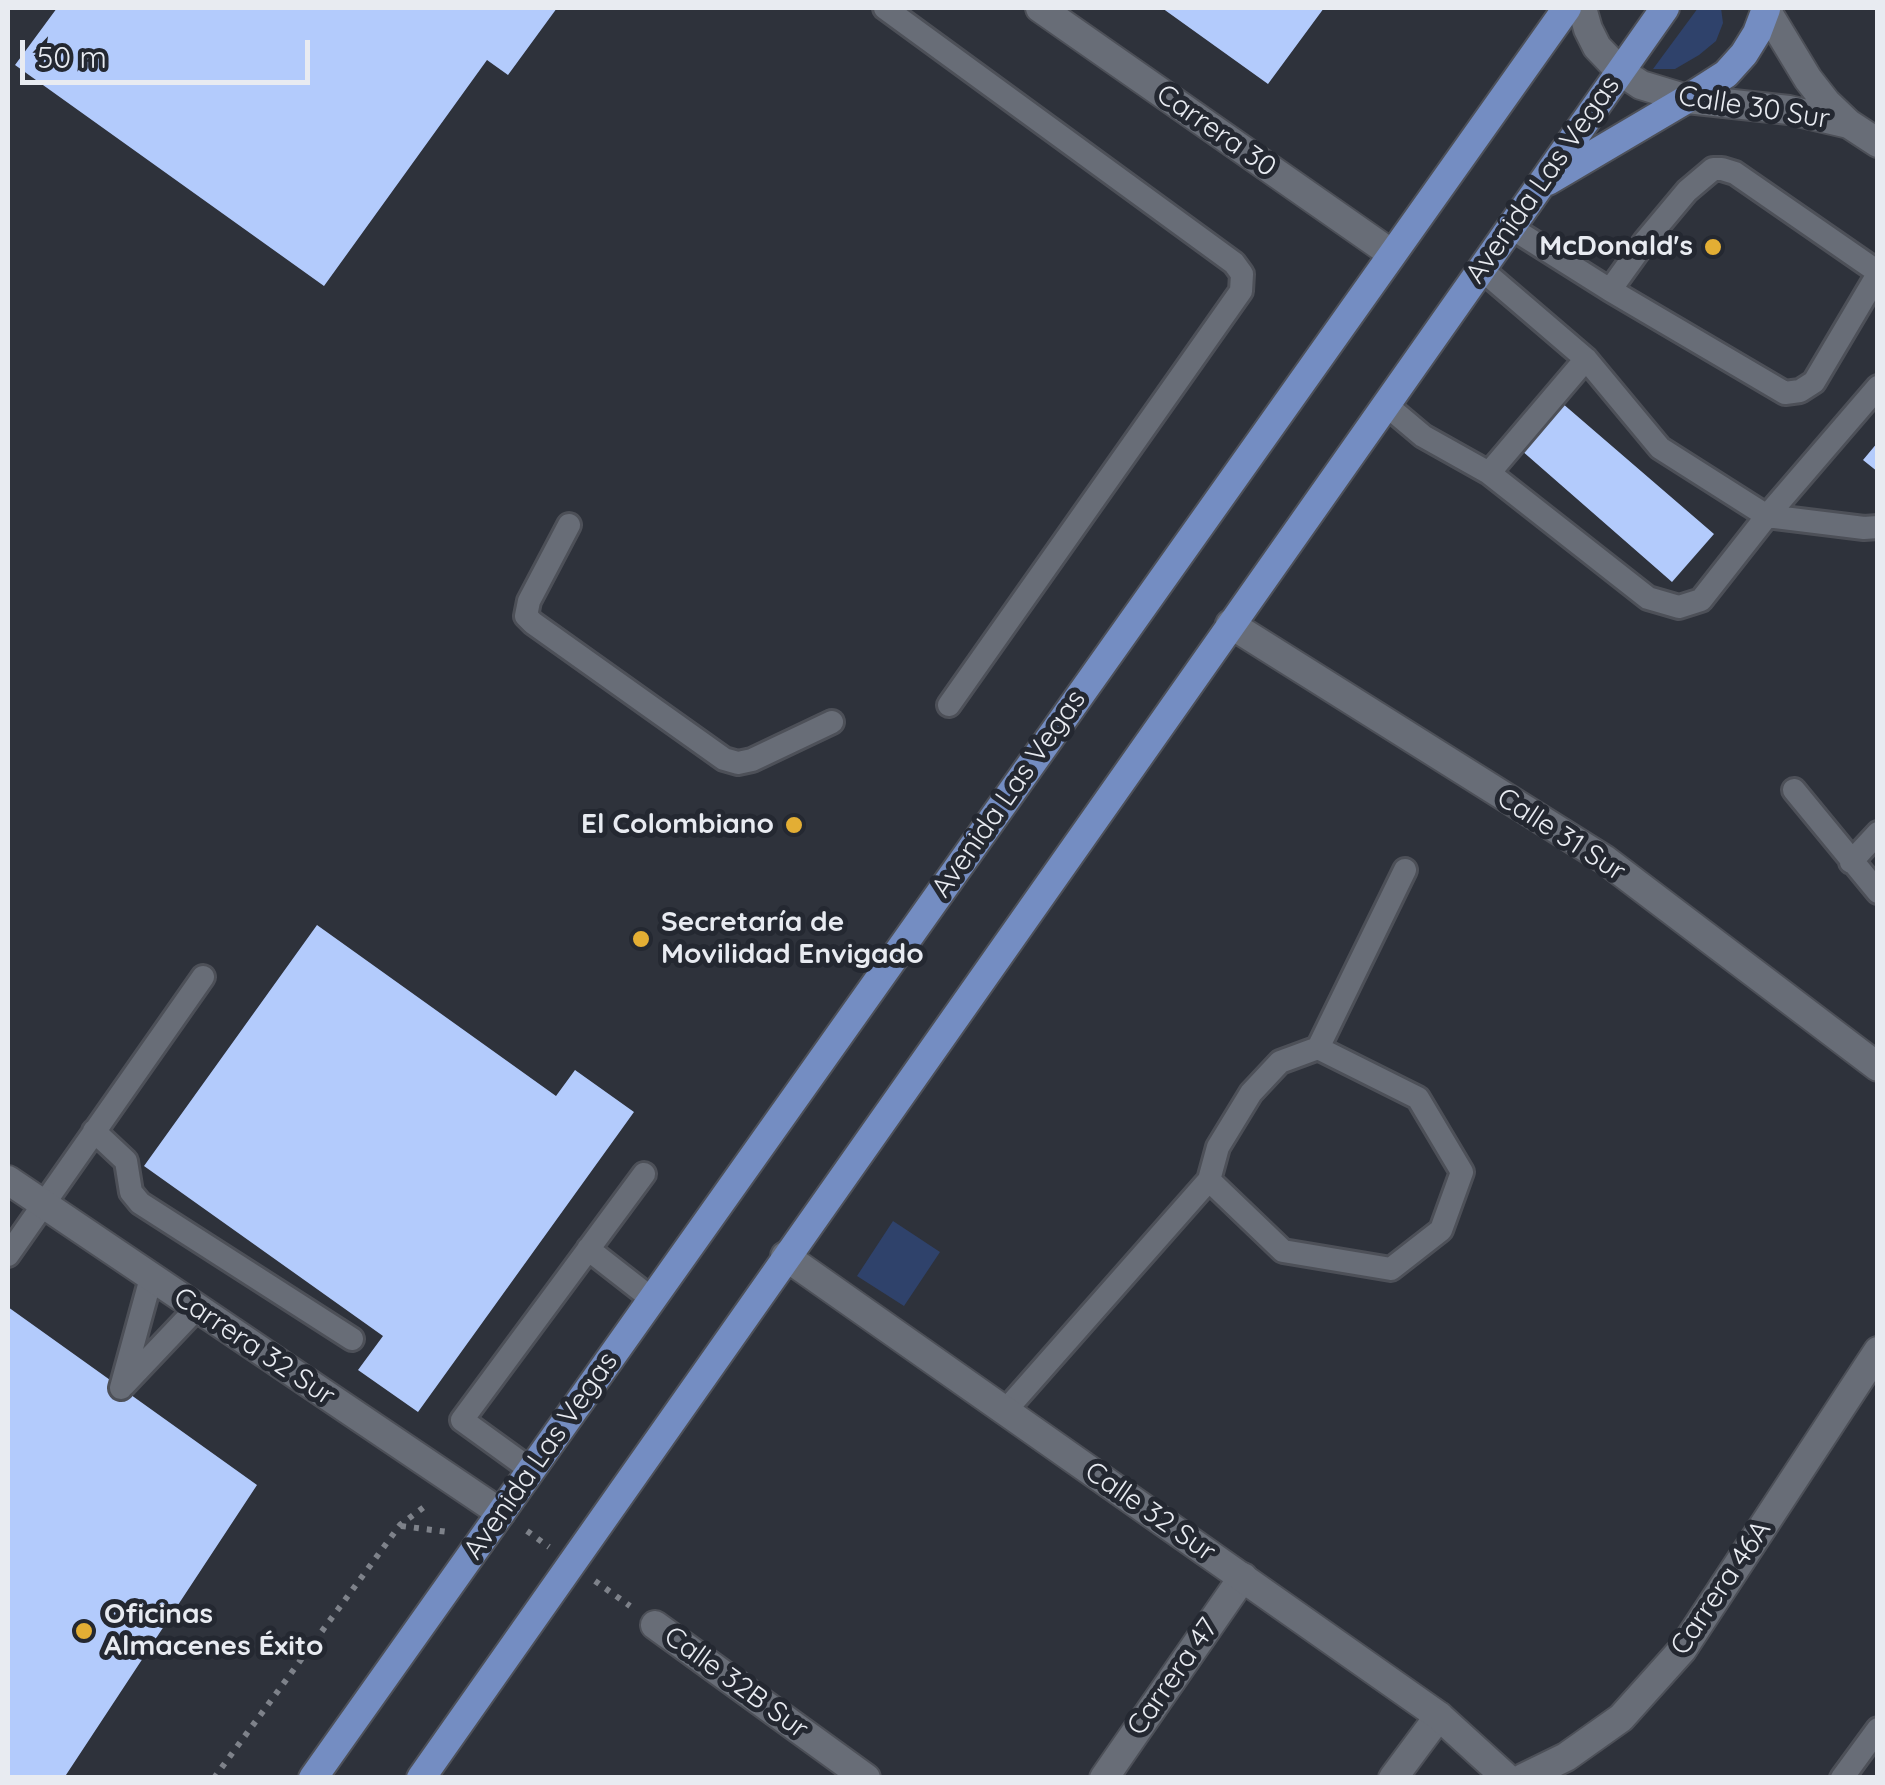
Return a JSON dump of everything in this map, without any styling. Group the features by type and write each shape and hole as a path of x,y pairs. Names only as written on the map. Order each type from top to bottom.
{"main road":[{"name":"Avenida Las Vegas","path":"313,1774 1567,8"},
{"name":"Avenida Las Vegas","path":"421,1778 1665,8"},
{"path":"1538,187 1726,74 1757,33 1766,8"}],"street":[{"name":"Carrera 30","path":"1040,8 1392,254"},
{"name":"Calle 30 Sur","path":"1582,8 1597,47 1640,85 1687,100 1788,110 1849,124"},
{"name":"Calle 30 Sur","path":"1766,8 1808,79 1849,124 1878,143"},
{"name":"Calle 31 Sur","path":"1230,624 1604,860 1878,1067"},
{"name":"Carrera 32 Sur","path":"8,1180 501,1512"},
{"name":"Calle 32 Sur","path":"785,1256 1439,1716 1506,1778"},
{"name":"Carrera 46A","path":"1524,1778 1566,1757 1621,1718 1682,1650 1876,1354"},
{"name":"Carrera 47","path":"1104,1778 1242,1577"},
{"name":"Calle 32B Sur","path":"655,1624 866,1778"},
{"path":"1394,1778 1439,1716"}],"lane":[{"path":"885,8 1234,263 1242,274 1241,291 949,704"},
{"path":"1510,227 1610,290 1785,393 1800,392 1814,382 1878,273 1735,173 1713,169 1687,191 1610,290"},
{"path":"1481,268 1586,360 1660,448 1768,516 1878,527"},
{"path":"1489,474 1586,360"},
{"path":"1386,404 1423,436 1489,474 1648,598 1679,606 1702,600 1878,387"},
{"path":"569,525 529,602 526,616 532,623 724,759 738,763 752,760 832,722"},
{"path":"1794,790 1878,892"},
{"path":"1851,862 1878,833"},
{"path":"1006,1411 1208,1180 1218,1147 1251,1093 1280,1062 1318,1048 1405,870"},
{"path":"8,1255 203,977"},
{"path":"1208,1180 1283,1251 1391,1269 1440,1230 1462,1172 1418,1098 1318,1048"},
{"path":"94,1131 126,1161 132,1192 140,1203 352,1339"},
{"path":"531,1470 462,1420 644,1174"},
{"path":"588,1250 652,1299"},
{"path":"151,1278 121,1388 198,1308"},
{"path":"1842,1778 1878,1729"}],"path":[{"path":"214,1778 400,1526"}],"shaded area":[{"path":"1698,8 1721,8 1723,23 1716,41 1675,69 1653,69"},
{"path":"893,1221 940,1252 904,1306 857,1276"}],"building":[{"path":"57,8 557,8 508,75 487,60 324,286 15,65"},
{"path":"1162,8 1324,8 1268,84"},
{"path":"1562,403 1714,534 1672,582 1521,450"},
{"path":"1878,442 1878,472 1863,460"},
{"path":"317,925 556,1096 575,1070 634,1112 418,1412 358,1370 383,1336 144,1166"},
{"name":"Oficinas Almacenes Éxito","path":"8,1307 257,1485 64,1778 8,1778"}],"place":[{"name":"McDonald's","path":"1713,247"},
{"name":"El Colombiano","path":"794,825"},
{"name":"Secretaría de Movilidad Envigado","path":"641,939"},
{"name":"Oficinas Almacenes Éxito","path":"84,1631"}]}
